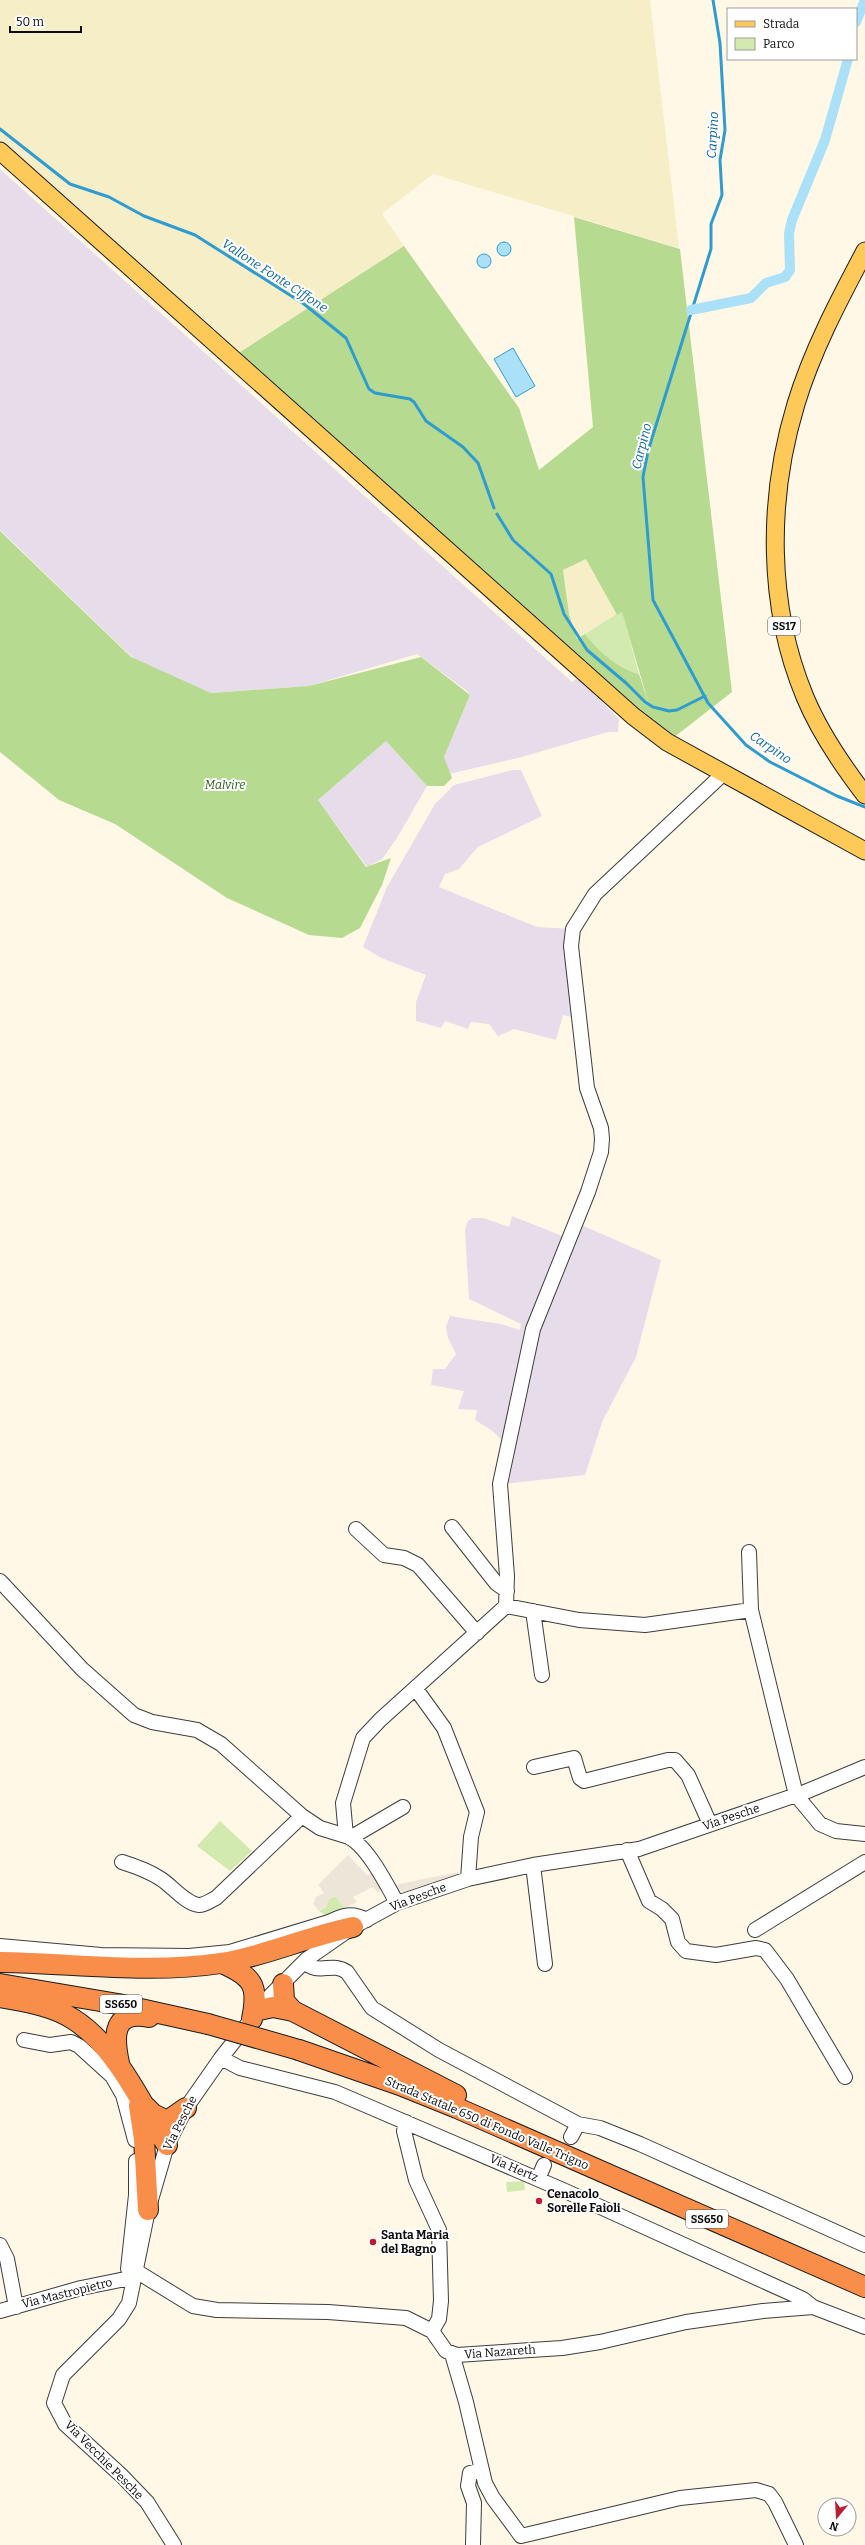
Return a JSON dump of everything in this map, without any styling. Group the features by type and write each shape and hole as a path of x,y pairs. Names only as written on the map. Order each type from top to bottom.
{"highway":[{"path":"0,1962 183,1967 222,1963 269,1952 360,1924"},
{"path":"222,1963 240,1971 254,1987 255,2015 272,2008 293,2011 508,2121 546,2157"},
{"name":"Strada Statale 650 di Fondo Valle Trigno","path":"0,1984 118,2004 208,2024 299,2050 400,2085 546,2157 865,2287"},
{"path":"283,1984 284,2001 293,2011"},
{"path":"0,1997 42,2005 73,2019 119,2063"},
{"path":"167,2145 138,2098 119,2063 114,2040 118,2027 124,2018 135,2014 208,2024"},
{"path":"138,2098 153,2114 162,2120 173,2118 186,2108"},
{"path":"138,2098 142,2123 148,2210"},
{"path":"142,2123 148,2138 154,2143 167,2145"}],"main road":[{"path":"0,150 633,716 667,742 865,851"},
{"name":"SS17","path":"865,251 835,307 796,404 785,449 774,533 781,611 791,654 805,697 842,764 865,795"},
{"path":"840,836 865,844"}],"street":[{"path":"348,1837 343,1803 363,1738 380,1720 506,1606 507,1591 500,1484 523,1374 533,1329 588,1192 601,1152 601,1128 587,1088 571,946 573,929 595,894 723,774"},
{"path":"452,1527 496,1583 507,1591"},
{"path":"356,1529 384,1555 404,1558 418,1565 477,1633"},
{"path":"749,1552 752,1610 796,1795 820,1824 836,1831 865,1834"},
{"path":"0,1581 82,1669 134,1715 152,1722 197,1730 215,1741 253,1771 302,1816 320,1828 348,1837 380,1873 398,1903"},
{"path":"506,1606 579,1620 645,1625 752,1610"},
{"path":"534,1611 542,1675"},
{"path":"416,1689 444,1728 477,1812 471,1837 468,1879"},
{"path":"534,1767 574,1758 580,1778 584,1781 668,1760 675,1760 688,1775 710,1824"},
{"name":"Via Pesche","path":"136,2274 148,2210 167,2145 186,2108 221,2058 255,2015 303,1963 360,1924 398,1903 468,1879 533,1865 627,1850 796,1795 865,1767"},
{"path":"348,1837 402,1807"},
{"path":"122,1862 137,1866 160,1878 191,1901 199,1905 216,1898 302,1816"},
{"path":"627,1850 649,1901 662,1909 672,1919 678,1942 686,1951 716,1955 756,1948 765,1950 787,1979 845,2077"},
{"path":"755,1930 865,1862"},
{"path":"533,1865 545,1964"},
{"path":"0,1946 101,1955 189,1956 230,1952 329,1922 344,1915 353,1914 360,1924"},
{"path":"303,1963 316,1968 337,1967 342,1969 347,1972 372,2008 439,2050 578,2124 606,2130 640,2144 865,2245"},
{"path":"24,2040 50,2045 71,2042 79,2046 112,2076 123,2096 134,2137 136,2159 136,2195 128,2269 136,2274"},
{"name":"Via Hertz","path":"221,2058 240,2068 335,2092 538,2179 804,2299 813,2307 865,2327"},
{"path":"406,2122 404,2131 416,2180 439,2230 441,2301 438,2319 432,2332"},
{"path":"571,2137 578,2124"},
{"path":"538,2179 546,2157"},
{"path":"0,2245 7,2259 16,2307"},
{"name":"Via Mastropietro","path":"0,2311 136,2274"},
{"name":"Via Nazareth","path":"136,2274 193,2306 217,2310 328,2312 406,2318 432,2332 446,2351 452,2354 562,2348 600,2342 686,2322 763,2311 813,2307"},
{"name":"Via Vecchie Pesche","path":"136,2274 129,2303 120,2319 63,2375 54,2403 65,2424 122,2476 147,2502 174,2545"},
{"path":"452,2354 466,2402 482,2470 493,2498 521,2536 680,2498 756,2490 769,2494 775,2502 796,2545"},
{"path":"473,2545 474,2504 468,2486 470,2473 482,2470"}],"shaded area":[{"path":"0,0 650,0 679,248 433,174 382,214 404,246 231,358 0,151"},
{"path":"0,169 572,682 578,678 619,719 618,732 608,732 518,758 449,774 444,757 470,695 467,691 417,654 309,686 211,693 138,663 0,530"},
{"path":"586,558 617,615 578,639 569,614 563,570"},
{"path":"386,741 427,786 397,838 382,859 367,867 318,800"},
{"path":"513,770 521,770 542,816 478,847 459,869 445,874 439,887 537,927 573,929 580,1019 563,1015 556,1040 514,1029 498,1036 489,1024 471,1022 468,1029 445,1021 441,1028 416,1021 416,1002 426,975 381,958 363,947 387,887 435,804 454,785"},
{"path":"512,1216 570,1239 577,1223 661,1260 636,1357 603,1420 585,1475 504,1484 505,1443 491,1430 475,1420 477,1410 458,1409 464,1391 431,1385 433,1369 445,1369 456,1354 448,1338 446,1327 450,1316 501,1324 520,1330 521,1324 469,1299 465,1231 467,1222 472,1218 483,1218 509,1227"},
{"path":"348,1855 368,1876 372,1869 382,1890 377,1892 373,1887 353,1897 357,1902 345,1908 335,1896 329,1899 327,1906 319,1911 313,1904 316,1897 324,1893 318,1885"},
{"path":"459,1872 460,1874 404,1892 396,1889 394,1885"}],"green space":[{"path":"574,217 680,249 732,692 668,742 659,736 654,719 645,726 231,358 404,246 519,408 539,470 593,427","holes":["586,559 617,615 622,612 649,705 639,674 631,672 617,664 596,647 585,634 577,639 569,614 563,570"]},
{"name":"Malvire","path":"0,531 131,657 211,693 309,686 421,657 470,695 444,757 452,778 444,786 427,786 386,741 318,800 366,867 391,858 382,885 360,928 342,938 309,935 227,898 115,824 59,800 0,752"},
{"path":"622,611 639,674 631,672 617,664 596,647 585,634"},
{"path":"220,1821 252,1851 230,1871 197,1846"},
{"path":"335,1896 345,1908 328,1917 319,1911 326,1907 329,1899"},
{"path":"524,2181 525,2190 507,2192 506,2182"}],"water":[{"path":"501,242 507,242 511,246 511,252 507,256 501,256 497,252 497,246"},
{"path":"481,254 487,254 491,258 491,264 487,268 481,268 477,264 477,258"},
{"path":"513,348 535,386 516,397 494,359"}],"waterway":[{"name":"Carpino","path":"713,0 720,43 725,130 720,160 722,195 711,224 711,249 648,451 643,477 653,600 708,703 746,745 770,762 837,796 865,807"},
{"path":"857,20 865,0"},
{"path":"691,310 751,298 766,283 785,277 790,270 789,233 792,220 825,140 848,60"},
{"name":"Vallone Fonte Ciffone","path":"0,129 70,184 109,197 144,216 195,235 304,304 346,338 369,389 375,393 410,399 414,402 426,421 463,447 478,463 494,508"},
{"name":"Vallone Fonte Ciffone","path":"497,514 513,540 551,574 564,614 587,650 626,683 645,702 653,707 669,711 677,710 705,696"}],"place":[{"name":"Cenacolo Sorelle Faioli","path":"539,2201"},
{"name":"Santa Maria del Bagno","path":"373,2242"}]}
